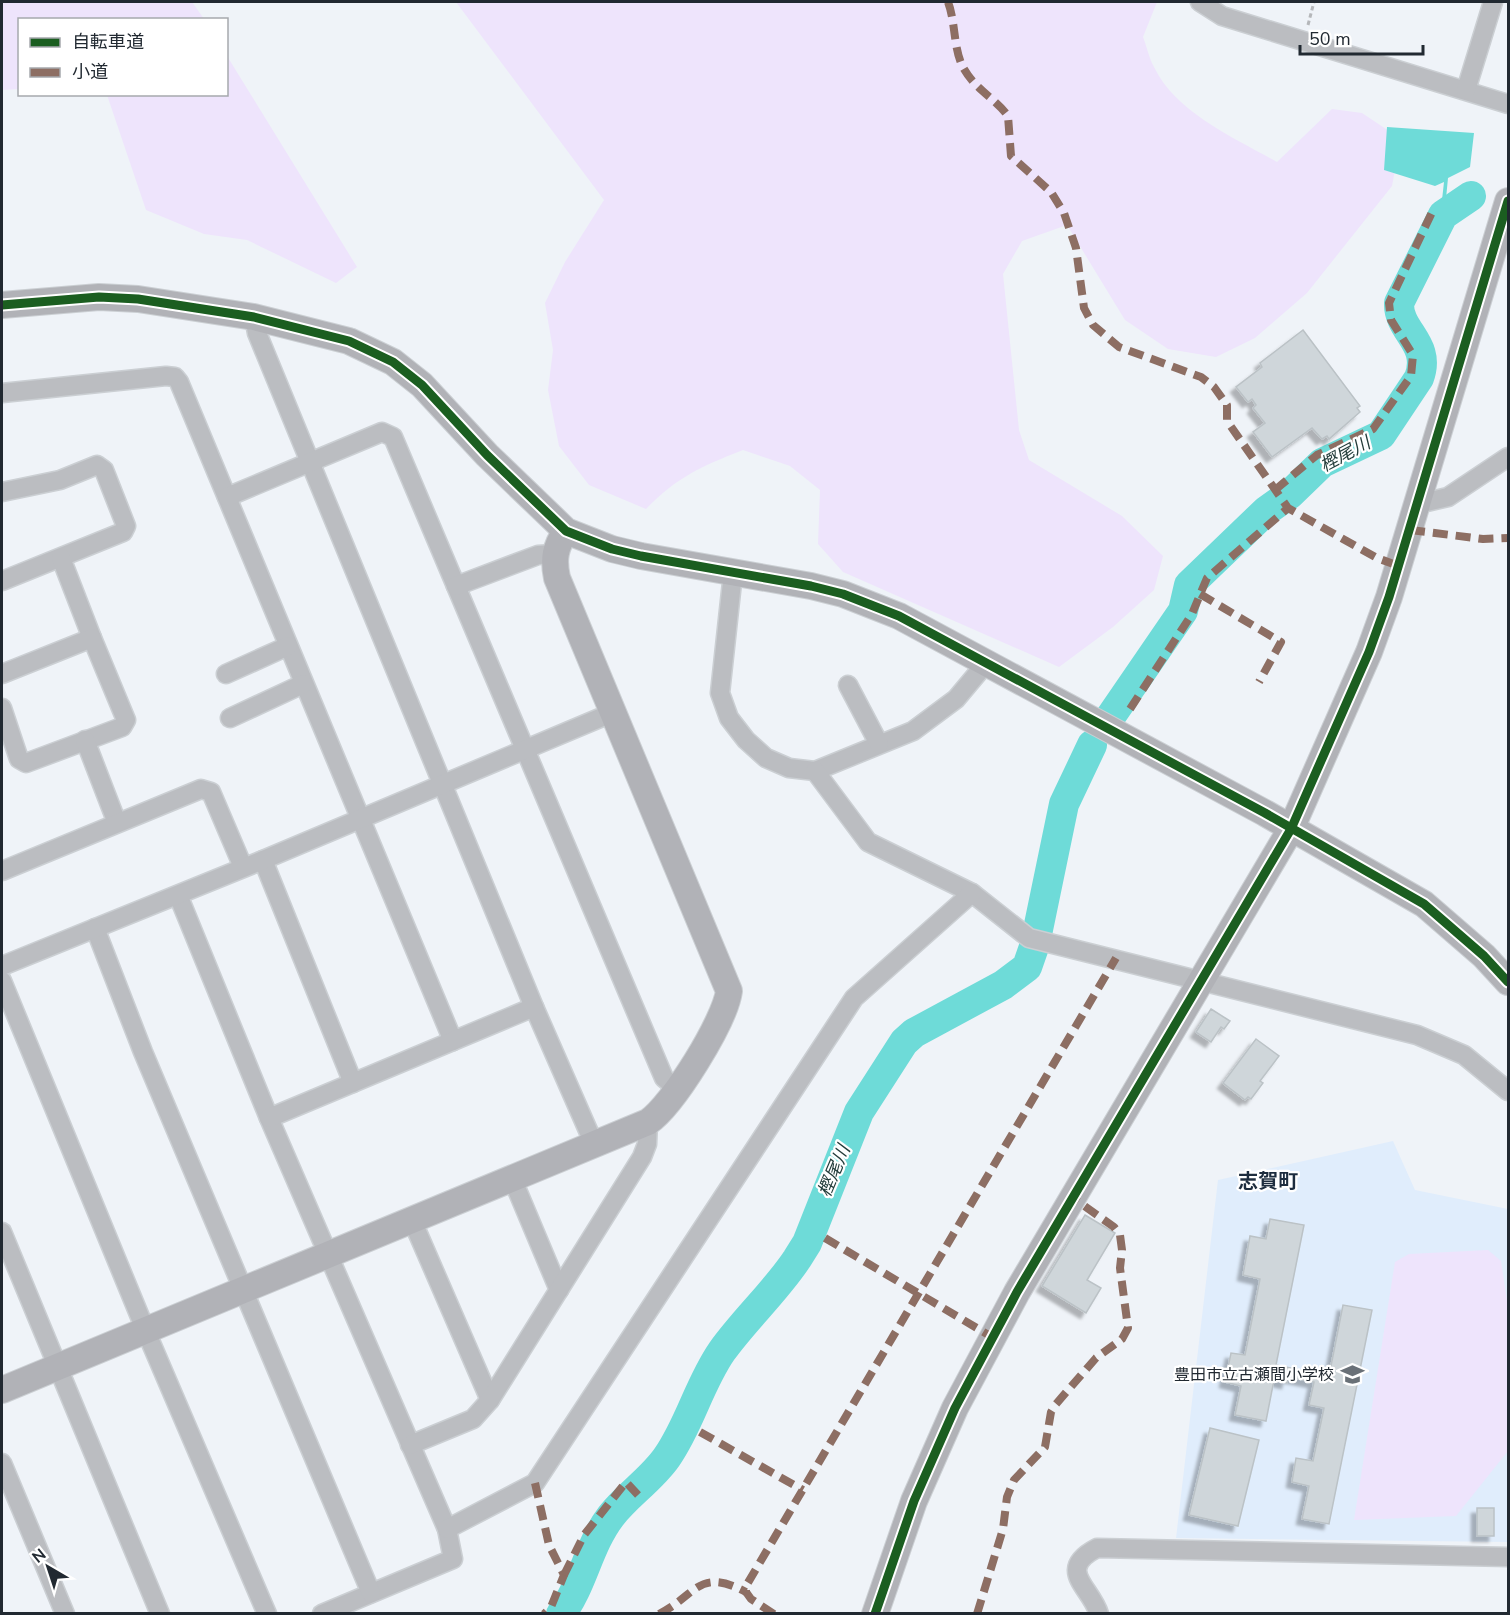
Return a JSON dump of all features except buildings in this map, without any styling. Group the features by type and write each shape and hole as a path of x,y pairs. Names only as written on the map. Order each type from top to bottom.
{"street":[{"path":"1200,2 1222,16 1509,104"},
{"path":"1466,90 1493,2"},
{"path":"875,1614 927,1470 987,1345 1291,829 1369,652 1500,255 1509,201"},
{"path":"2,305 99,297 138,299 254,317 349,341 393,362 422,385 487,455 561,542 557,578 729,991 718,1022 677,1089 659,1114 648,1122 2,1390"},
{"path":"254,317 257,333 310,463 534,1007 594,1144"},
{"path":"2,393 175,377 179,382 453,1041"},
{"path":"227,496 382,432 393,437 664,1078 677,1089"},
{"path":"1418,504 1448,497 1509,456"},
{"path":"2,492 60,480 97,465 104,470 126,526 123,532 2,581"},
{"path":"456,586 538,555 561,542 612,549 733,573 763,576 843,594 899,616 987,662 1424,904 1484,956 1509,982"},
{"path":"2,708 19,759 26,763 122,727 126,720 61,558"},
{"path":"733,573 720,693 729,718 746,740 766,758 789,768 815,771 913,731 956,699 987,662"},
{"path":"2,674 92,638"},
{"path":"226,674 288,646"},
{"path":"230,718 303,684"},
{"path":"848,685 879,744"},
{"path":"2,966 263,860 614,712"},
{"path":"85,740 117,823"},
{"path":"815,771 868,842 972,893 1037,940 1202,979 1417,1035 1464,1055 1509,1091"},
{"path":"2,871 201,789 211,792 243,867"},
{"path":"263,860 353,1083"},
{"path":"447,1529 535,1483 854,998 972,893"},
{"path":"178,895 269,1118 330,1254 447,1529 453,1559 322,1614"},
{"path":"96,928 142,1052 245,1289 371,1593"},
{"path":"2,981 145,1329 267,1614"},
{"path":"269,1118 534,1007"},
{"path":"410,1445 472,1419 490,1400 642,1157 647,1144 648,1122"},
{"path":"512,1178 559,1290"},
{"path":"412,1220 490,1400"},
{"path":"2,1232 160,1614"},
{"path":"2,1462 65,1614"},
{"path":"1099,1614 1077,1577 1081,1560 1097,1548 1509,1557"}],"path":[{"path":"1304,41 1314,2"}],"shaded area":[{"path":"2,2 192,2 203,18 18,18 18,89 2,90"},
{"path":"456,2 1157,2 1143,37 1152,64 1177,98 1225,134 1277,162 1332,109 1362,113 1392,133 1398,154 1392,186 1307,293 1255,338 1216,357 1168,349 1125,320 1067,225 1022,241 1003,274 1019,430 1029,460 1122,516 1163,556 1154,590 1113,627 1059,667 843,572 818,544 820,490 790,466 743,450 715,461 680,480 646,509 589,485 559,446 548,390 553,350 545,303 565,262 604,200"},
{"path":"228,58 357,267 336,283 247,240 204,234 146,210 107,96 228,96"},
{"name":"豊田市立古瀬間小学校","path":"1393,1141 1415,1190 1508,1209 1508,1542 1176,1538 1218,1180"},
{"path":"1488,1250 1501,1261 1508,1308 1508,1451 1456,1516 1354,1520 1395,1262 1409,1254"}],"water":[{"path":"1387,127 1474,133 1470,167 1448,178 1445,209 1441,209 1444,182 1435,186 1384,170"}],"waterway":[{"name":"樫尾川","path":"1111,716 1183,611 1189,585 1266,511 1290,494 1322,463 1381,435 1419,378 1422,366 1418,347 1400,313 1399,303 1443,215 1471,196"},
{"name":"樫尾川","path":"561,1614 575,1591 603,1528 617,1508 654,1473 667,1457 722,1351 779,1283 807,1243 859,1112 904,1042 914,1033 1003,985 1027,967 1035,944 1064,804 1092,745"}],"marked path":[{"path":"948,2 960,62 974,83 1008,116 1011,156 1051,192 1064,213 1076,248 1084,308 1093,325 1119,347 1201,377 1214,387 1227,405 1227,421 1288,508 1377,558 1399,566"},
{"path":"1275,490 1317,455 1373,429 1411,376 1413,355 1391,320 1389,303 1434,208"},
{"path":"1130,709 1192,614 1207,578 1288,508"},
{"path":"1410,530 1483,539 1508,538"},
{"path":"1200,594 1281,642 1259,682"},
{"path":"774,1614 751,1599 746,1592 746,1586 1116,958"},
{"path":"977,1614 1003,1529 1007,1497 1014,1480 1045,1447 1051,1412 1056,1404 1096,1358 1122,1339 1128,1328 1120,1268 1122,1250 1120,1235 1114,1227 1073,1198"},
{"path":"825,1238 992,1337"},
{"path":"700,1432 803,1490"},
{"path":"564,1575 584,1535 626,1482 639,1496"},
{"path":"535,1483 549,1545 564,1575 551,1607 544,1614"},
{"path":"659,1614 699,1586 707,1583 718,1582 746,1592"}],"cycle path":[{"path":"875,1614 914,1501 955,1408 1017,1292 1291,829 1369,652 1389,597 1508,201"},
{"path":"2,305 99,297 138,299 254,317 349,341 393,362 422,385 487,455 566,531 612,549 641,556 811,586 843,594 899,616 1265,813 1424,904 1484,956 1508,982"}],"place":[{"name":"豊田市立古瀬間小学校","path":"1352,1374"}],"district":[{"name":"志賀町","path":"1268,1181"}]}
